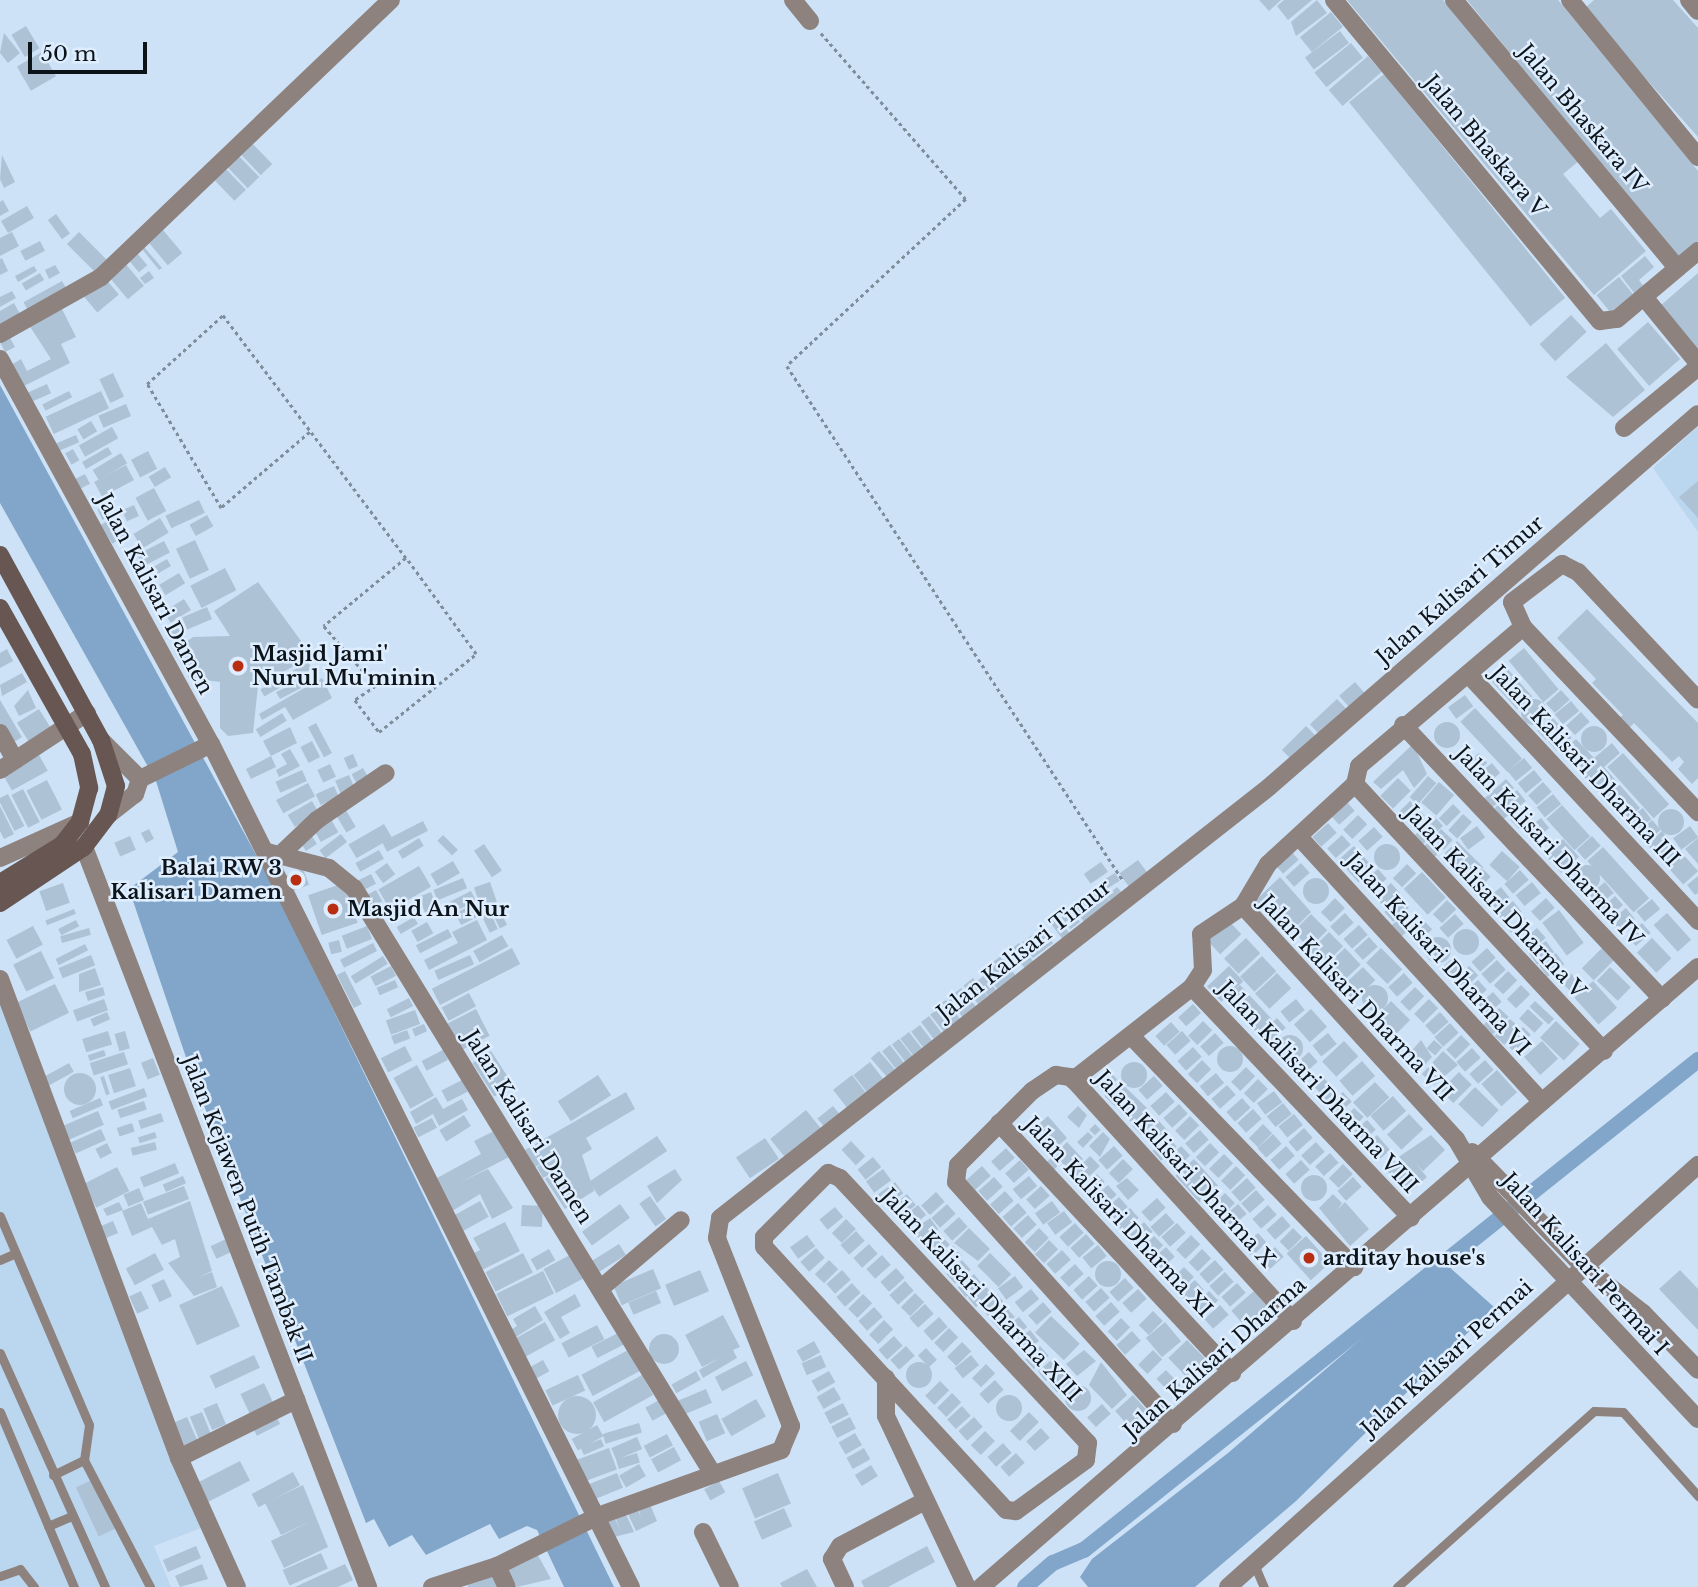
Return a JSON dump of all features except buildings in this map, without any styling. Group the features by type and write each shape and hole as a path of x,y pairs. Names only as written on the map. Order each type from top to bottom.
{"street":[{"path":"0,334 101,277 391,0"},
{"path":"793,0 815,25"},
{"name":"Jalan Bhaskara V","path":"1334,0 1601,321 1613,322 1644,297"},
{"name":"Jalan Bhaskara IV","path":"1454,0 1677,268"},
{"path":"1570,0 1698,157"},
{"path":"1689,0 1698,11"},
{"path":"1624,428 1698,365 1644,297 1698,251"},
{"name":"Jalan Kalisari Damen","path":"0,359 208,746 274,853 593,1519 631,1587"},
{"name":"Jalan Kalisari Timur","path":"593,1519 781,1450 791,1437 718,1238 720,1218 1269,788 1698,414"},
{"path":"0,555 6,578 101,740 116,786 108,815"},
{"path":"1698,700 1569,565 1557,566 1512,602 1523,627 1698,812"},
{"path":"0,608 67,726 89,779 80,822 50,855 0,883"},
{"path":"1243,906 1268,864 1300,838 1355,784 1359,766 1403,725 1523,627"},
{"name":"Jalan Kalisari Dharma III","path":"1468,674 1698,921"},
{"path":"0,770 87,713"},
{"name":"Jalan Kalisari Dharma IV","path":"1403,725 1662,999"},
{"path":"0,733 15,760"},
{"path":"101,740 145,777"},
{"path":"0,903 84,847 108,815 130,799 145,777 208,746"},
{"path":"274,853 386,773"},
{"name":"Jalan Kalisari Dharma V","path":"1355,784 1604,1051"},
{"path":"0,858 80,822"},
{"name":"Jalan Kalisari Dharma VI","path":"1300,838 1542,1102"},
{"name":"Jalan Kejawen Putih Tambak II","path":"84,847 368,1587"},
{"name":"Jalan Kalisari Damen","path":"274,853 329,868 350,883 713,1474"},
{"name":"Jalan Kalisari Dharma VII","path":"1192,987 1202,961 1199,941 1209,926 1243,906 1475,1163"},
{"name":"Jalan Kalisari Dharma","path":"981,1587 1293,1321 1698,967"},
{"path":"0,979 179,1458 237,1587"},
{"path":"1173,1424 956,1182 956,1168 1047,1079 1061,1074 1073,1080 1110,1046 1132,1037 1192,987"},
{"name":"Jalan Kalisari Dharma VIII","path":"1192,987 1411,1218"},
{"path":"1132,1037 1354,1267"},
{"name":"Jalan Kalisari Dharma X","path":"1073,1080 1293,1321"},
{"name":"Jalan Kalisari Dharma XI","path":"999,1124 1232,1373"},
{"name":"Jalan Kalisari Permai I","path":"1475,1163 1546,1260 1698,1419"},
{"name":"Jalan Kalisari Permai","path":"1228,1587 1582,1265 1698,1165"},
{"name":"Jalan Kalisari Dharma XIII","path":"828,1174 840,1178 1079,1433 1091,1454 1011,1513 886,1378 763,1245 828,1174"},
{"name":"Jalan Kalisari Permai I","path":"1496,1191 1643,1313 1698,1370"},
{"path":"600,1289 681,1220"},
{"path":"886,1378 886,1416 967,1587"},
{"path":"179,1458 296,1400"},
{"path":"845,1587 832,1559 840,1546 925,1500"},
{"path":"432,1587 497,1566 593,1519"},
{"path":"703,1532 730,1587"},
{"path":"497,1566 507,1587"}],"lane":[{"path":"0,1216 89,1425 84,1460 150,1587"},
{"path":"0,1260 16,1253"},
{"path":"0,1353 105,1587"},
{"path":"1397,1587 1594,1411 1623,1412 1698,1496"},
{"path":"0,1412 74,1587"},
{"path":"53,1475 84,1460"},
{"path":"48,1526 72,1516"},
{"path":"1254,1564 1265,1587"},
{"path":"0,1576 20,1569 34,1587"}],"path":[{"path":"815,25 966,199 787,366 1132,894"},
{"path":"310,432 221,508 148,384 223,315 406,558 476,654 379,732 355,701 376,686 324,626 406,558"}],"shaded area":[{"path":"0,385 273,886 614,1587 564,1587 537,1530 527,1526 499,1539 490,1524 426,1555 412,1535 389,1547 374,1519 366,1523 191,1072 129,889 178,852 156,781 0,503"},
{"path":"1698,426 1698,532 1653,468"},
{"path":"0,996 201,1528 154,1546 171,1587 0,1587"},
{"path":"1447,1265 1494,1307 1296,1501 1195,1587 1088,1587 1080,1577 1092,1559 1228,1453"}],"waterway":[{"path":"1025,1587 1053,1563 1084,1550 1698,1060"}],"place":[{"name":"Masjid Jami' Nurul Mu'minin","path":"238,666"},
{"name":"Balai RW 3 Kalisari Damen","path":"296,880"},
{"name":"Masjid An Nur","path":"333,909"},
{"name":"arditay house's","path":"1309,1258"}]}
